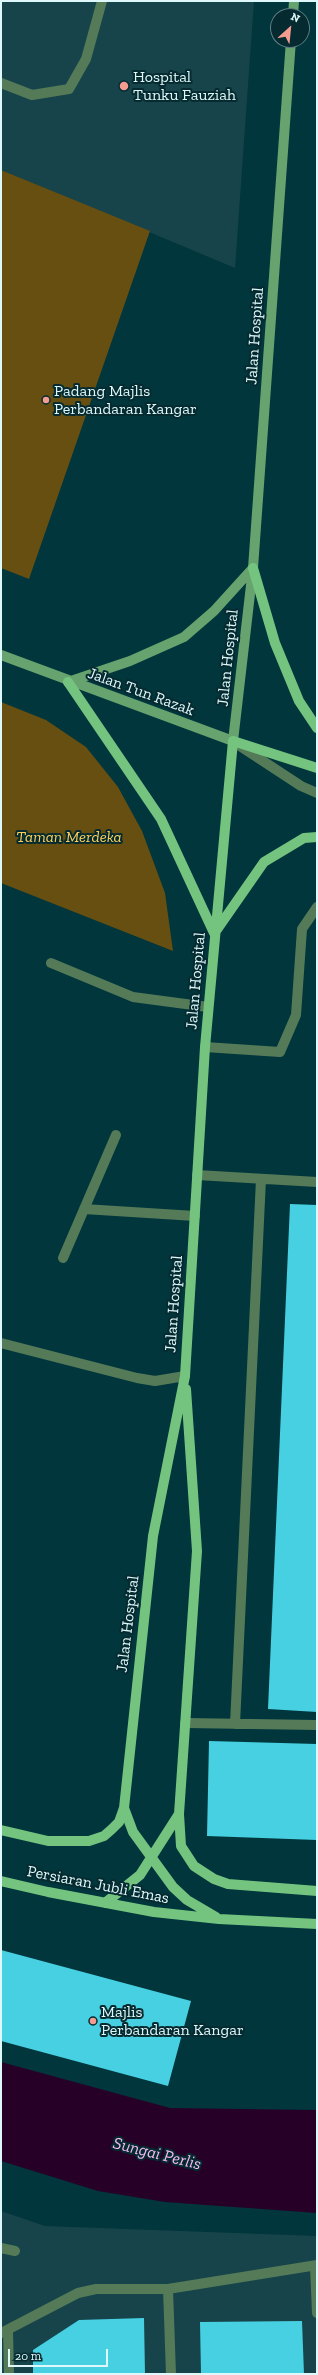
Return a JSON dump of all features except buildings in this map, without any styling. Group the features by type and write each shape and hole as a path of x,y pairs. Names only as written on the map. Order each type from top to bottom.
{"main road":[{"name":"Jalan Hospital","path":"1,1830 26,1837 62,1842 89,1842 104,1836 112,1829 119,1822 124,1808 153,1536 185,1376 208,1007 233,741 253,568 290,48"},
{"path":"253,568 214,611 184,637 130,661 68,682 161,819 214,933 264,862 304,838 317,837"},
{"path":"253,568 275,643 299,701 317,728"},
{"name":"Jalan Tun Razak","path":"1,656 68,682 233,741 317,768"},
{"path":"185,1376 197,1551 179,1814 180,1846 194,1866 214,1879 228,1884 317,1891"},
{"path":"124,1808 134,1832 173,1887 187,1900 219,1919"},
{"path":"105,1903 140,1875 152,1859 179,1814"},
{"name":"Persiaran Jubli Emas","path":"1,1881 105,1903 191,1916 219,1919 317,1924"}],"street":[{"path":"1,83 32,95 69,89 86,58 102,1"},
{"path":"233,741 300,786 317,794"},
{"path":"205,1047 280,1052 296,1015 302,929 317,906"},
{"path":"51,963 133,998 208,1007"},
{"path":"63,1258 116,1135"},
{"path":"197,1175 317,1182"},
{"path":"235,1724 261,1179"},
{"path":"84,1209 195,1216"},
{"path":"1,1343 137,1378 161,1380 185,1376"},
{"path":"185,1723 317,1725"},
{"path":"1,2248 14,2251"},
{"path":"9,2374 4,2332 78,2293 96,2289 168,2289 316,2266 317,2313"},
{"path":"168,2289 171,2374"}],"shaded area":[{"name":"Hospital Tunku Fauziah","path":"1,1 254,1 235,268 1,170"},
{"path":"1,2211 45,2226 317,2236 317,2374 1,2374"}],"green space":[{"name":"Padang Majlis Perbandaran Kangar","path":"1,170 150,231 29,579 1,568"},
{"name":"Taman Merdeka","path":"1,702 46,720 86,747 118,787 142,831 165,893 173,951 1,883"}],"water":[{"name":"Sungai Perlis","path":"1,2062 170,2108 317,2110 317,2213 165,2202 98,2191 1,2161"}],"place":[{"name":"Hospital Tunku Fauziah","path":"124,86"},
{"name":"Padang Majlis Perbandaran Kangar","path":"46,400"},
{"name":"Majlis Perbandaran Kangar","path":"93,2021"}]}
